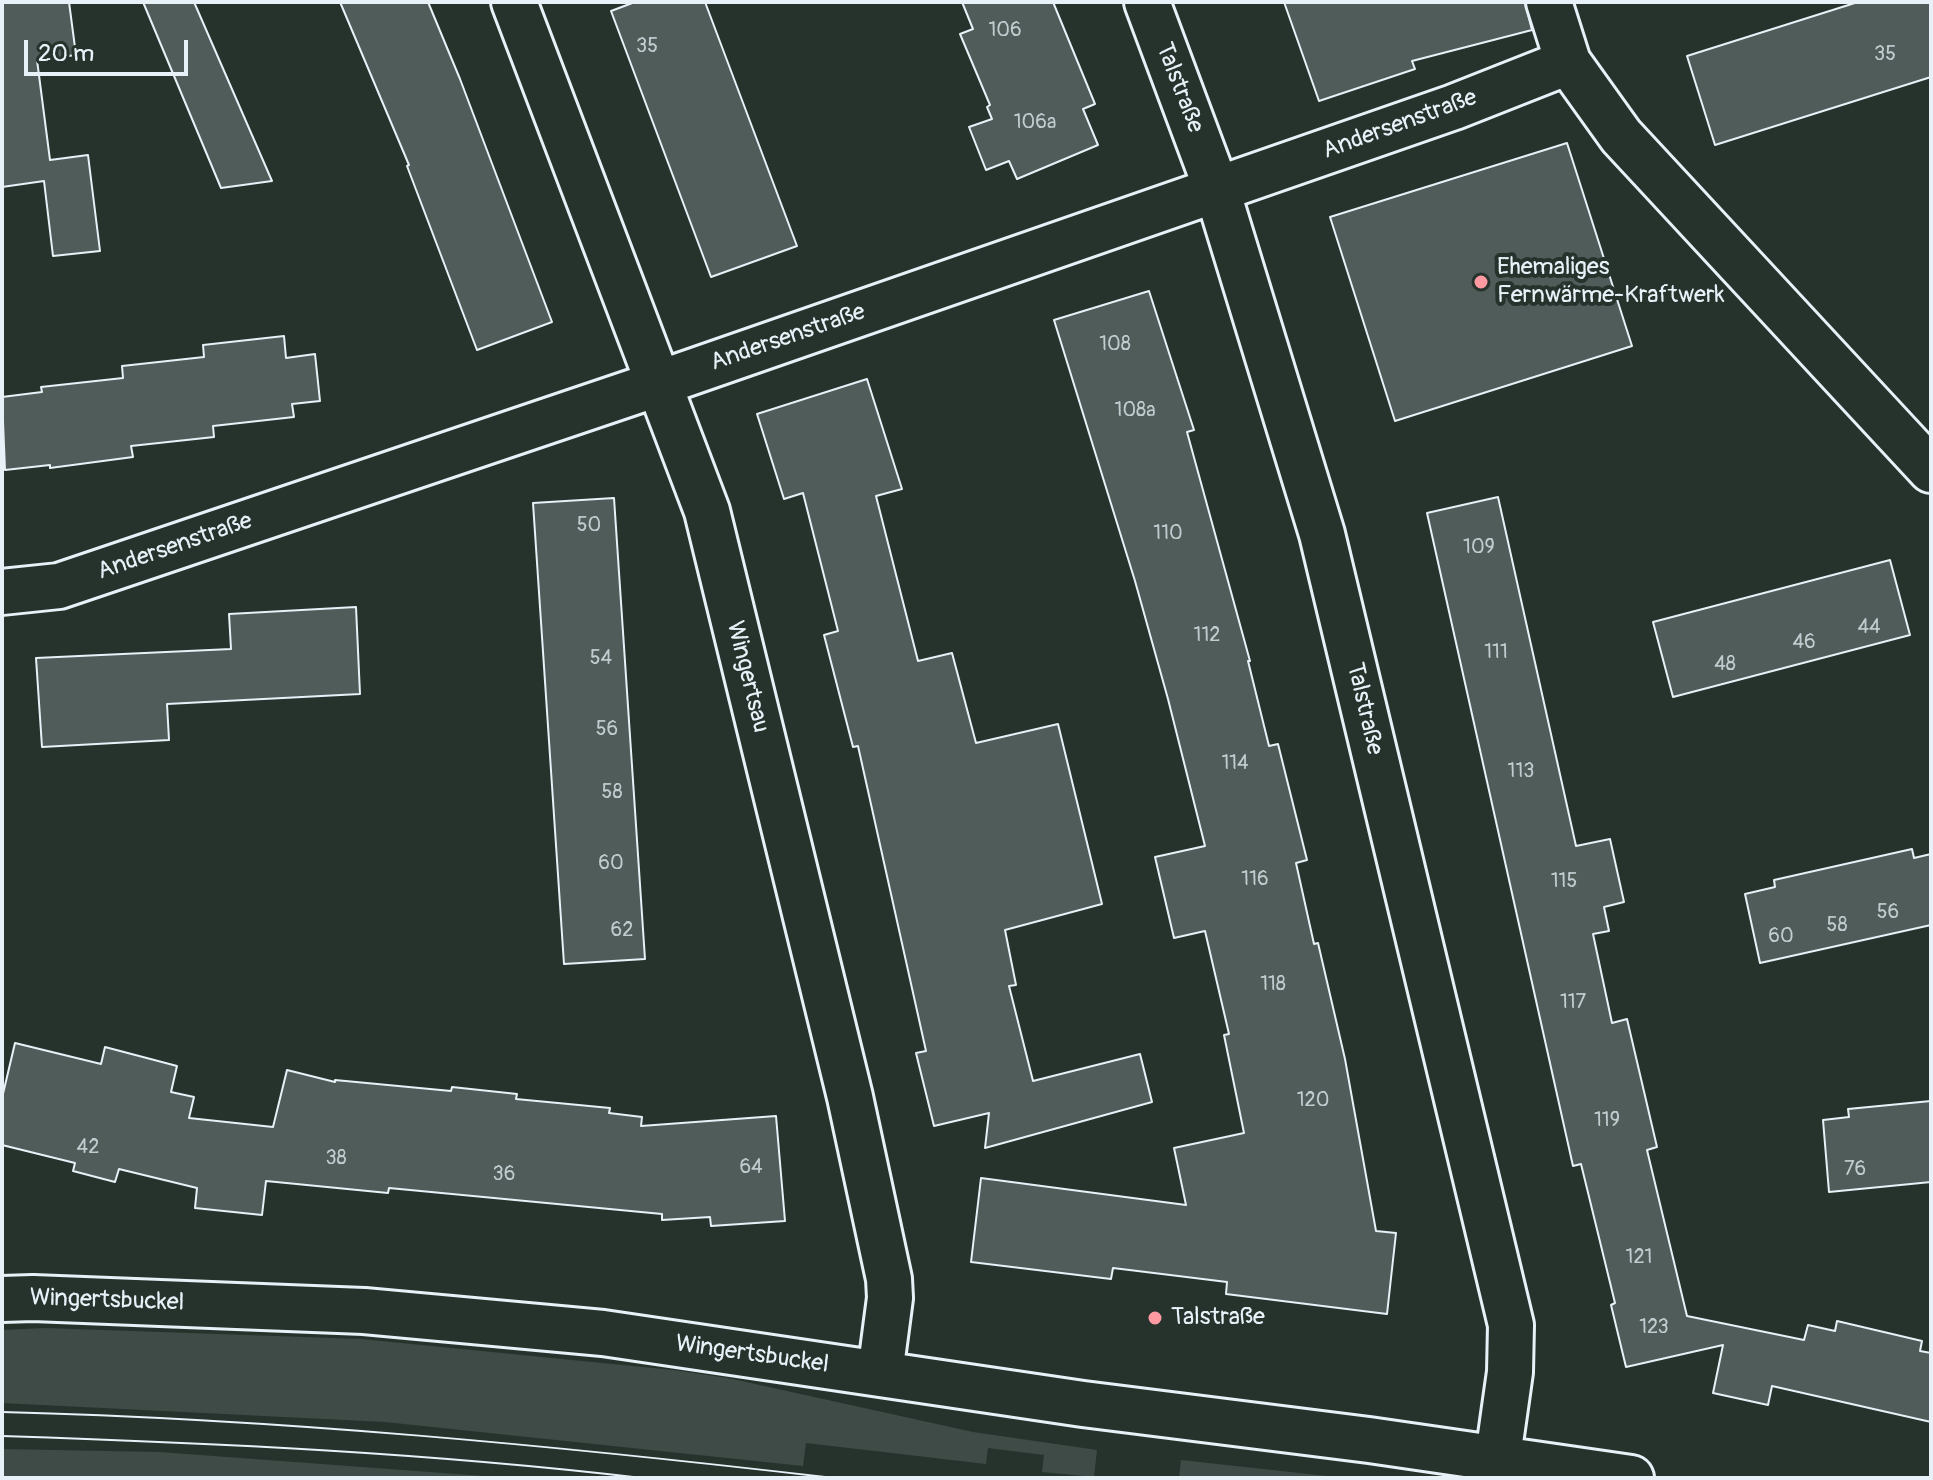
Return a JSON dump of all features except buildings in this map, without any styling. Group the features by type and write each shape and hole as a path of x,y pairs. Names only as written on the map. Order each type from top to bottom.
{"street":[{"name":"Wingertsau","path":"514,2 707,511 850,1097 889,1279 890,1298 880,1374"},
{"name":"Talstraße","path":"1147,2 1217,190 1322,534 1511,1325 1506,1472"},
{"path":"1549,2 1568,62 1621,136 1931,470"},
{"name":"Andersenstraße","path":"2,592 59,586 657,384 1454,107 1568,62"},
{"name":"Wingertsbuckel","path":"2,1299 364,1311 603,1333 1506,1472 1631,1478"}],"shaded area":[{"path":"45,1328 361,1339 673,1370 728,1378 973,1432 1097,1450 1094,1477 1042,1472 1044,1455 988,1448 986,1464 806,1443 803,1466 385,1422 2,1403 2,1330"},
{"path":"2,1449 159,1452 511,1478 2,1478"},
{"path":"1181,1460 1327,1476 1179,1478"}],"tram line":[{"path":"2,1412 210,1421 419,1436 834,1478"},
{"path":"2,1436 323,1450 642,1478"}],"place":[{"name":"Ehemaliges Fernwärme-Kraftwerk","path":"1481,282"},
{"name":"Talstraße","path":"1155,1318"}]}
